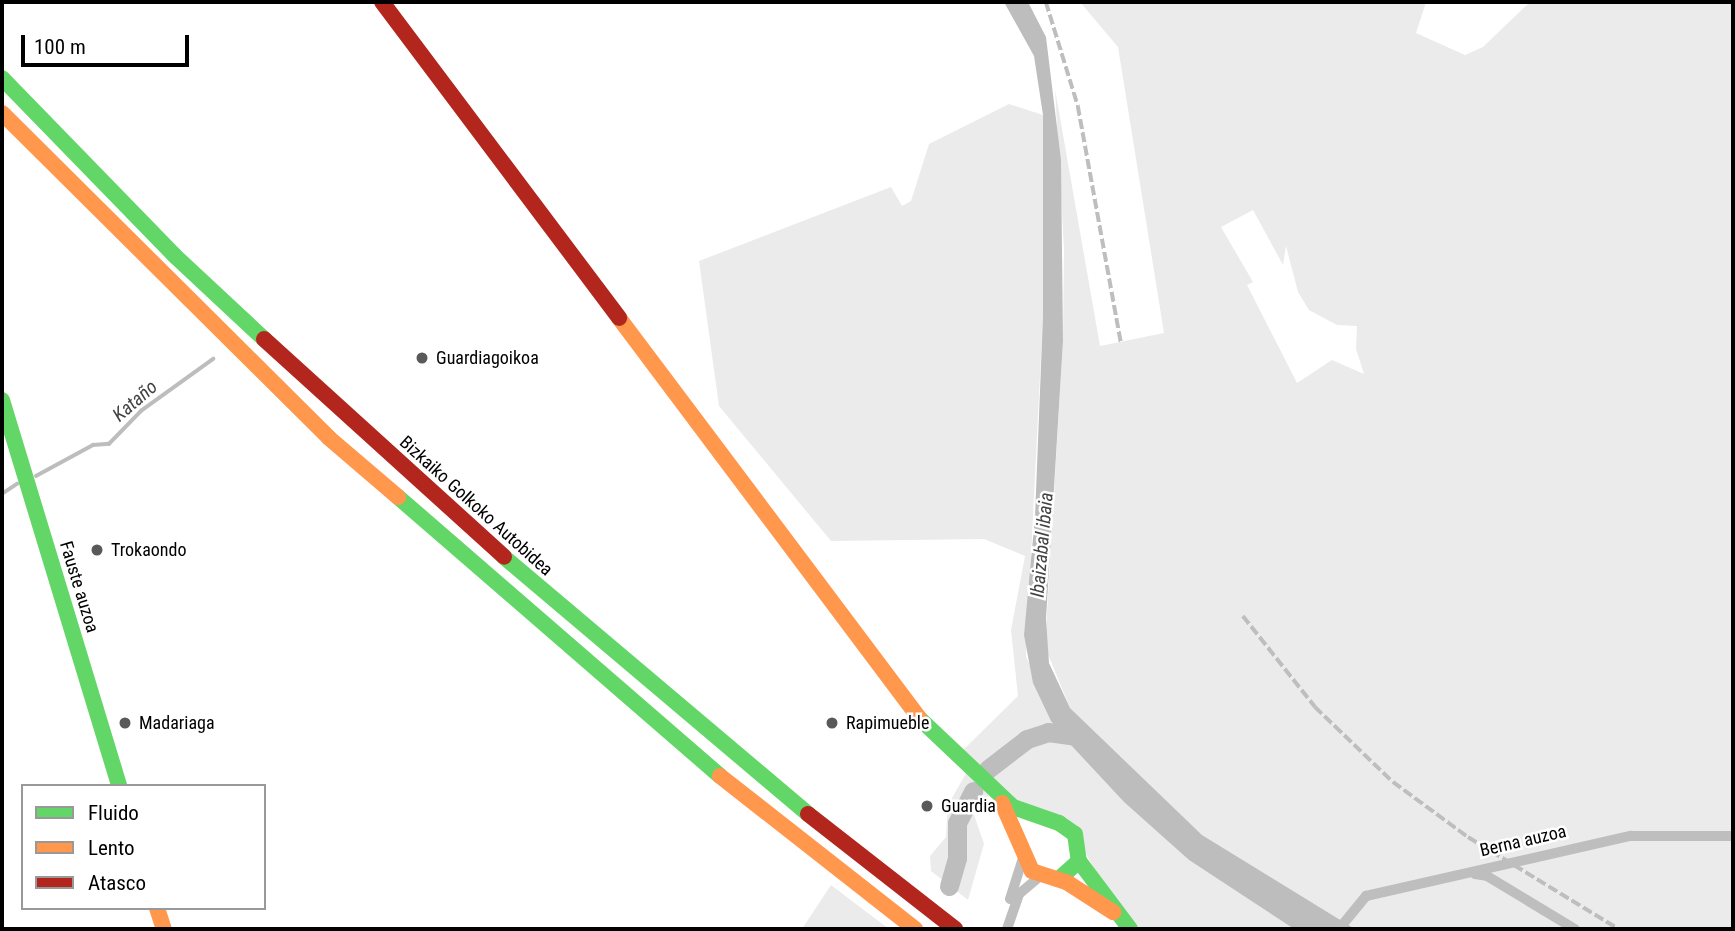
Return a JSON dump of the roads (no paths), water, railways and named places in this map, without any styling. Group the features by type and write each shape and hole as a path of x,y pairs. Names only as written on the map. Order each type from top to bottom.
{"main road":[{"path":"382,2 919,719 996,796 1021,812 1075,834 1079,861 1113,912 1130,929"},
{"name":"Bizkaiko Golkoko Autobidea","path":"2,78 175,256 431,494 731,753 955,929"},
{"path":"2,113 329,438 717,773 915,929"},
{"name":"Fauste auzoa","path":"2,400 118,784"},
{"path":"996,796 1040,877 1059,879 1113,912"},
{"path":"1024,850 1033,830 1050,822"},
{"path":"1059,879 1079,861"},
{"path":"159,910 164,929"}],"street":[{"name":"Berna auzoa","path":"1339,929 1366,896 1631,836 1733,836"},
{"path":"1007,929 1024,850"},
{"path":"1469,874 1487,876 1575,929"},
{"path":"1009,912 1019,894 1040,877"}],"water":[{"name":"Ibaizabal ibaia","path":"1004,2 1028,2 1046,37 1061,160 1063,341 1046,619 1049,663 1070,708 1202,835 1355,929 1294,929 1189,860 1124,802 1069,743 1051,721 1033,683 1024,635 1035,517 1043,315 1043,115 1034,56"}],"waterway":[{"name":"Kataño","path":"36,476 93,445 109,444 141,411 213,359"},
{"name":"Kataño","path":"2,494 17,484"},
{"path":"988,769 1027,739 1048,732 1077,736"},
{"path":"949,886 957,858 957,823 973,791"}],"railway":[{"path":"1046,2 1078,106 1121,342"},
{"path":"1243,616 1315,707 1393,782 1468,837 1619,929"}],"place":[{"name":"Guardiagoikoa","path":"422,358"},
{"name":"Trokaondo","path":"97,550"},
{"name":"Madariaga","path":"125,723"},
{"name":"Rapimueble","path":"832,723"},
{"name":"Guardia","path":"927,806"}]}
